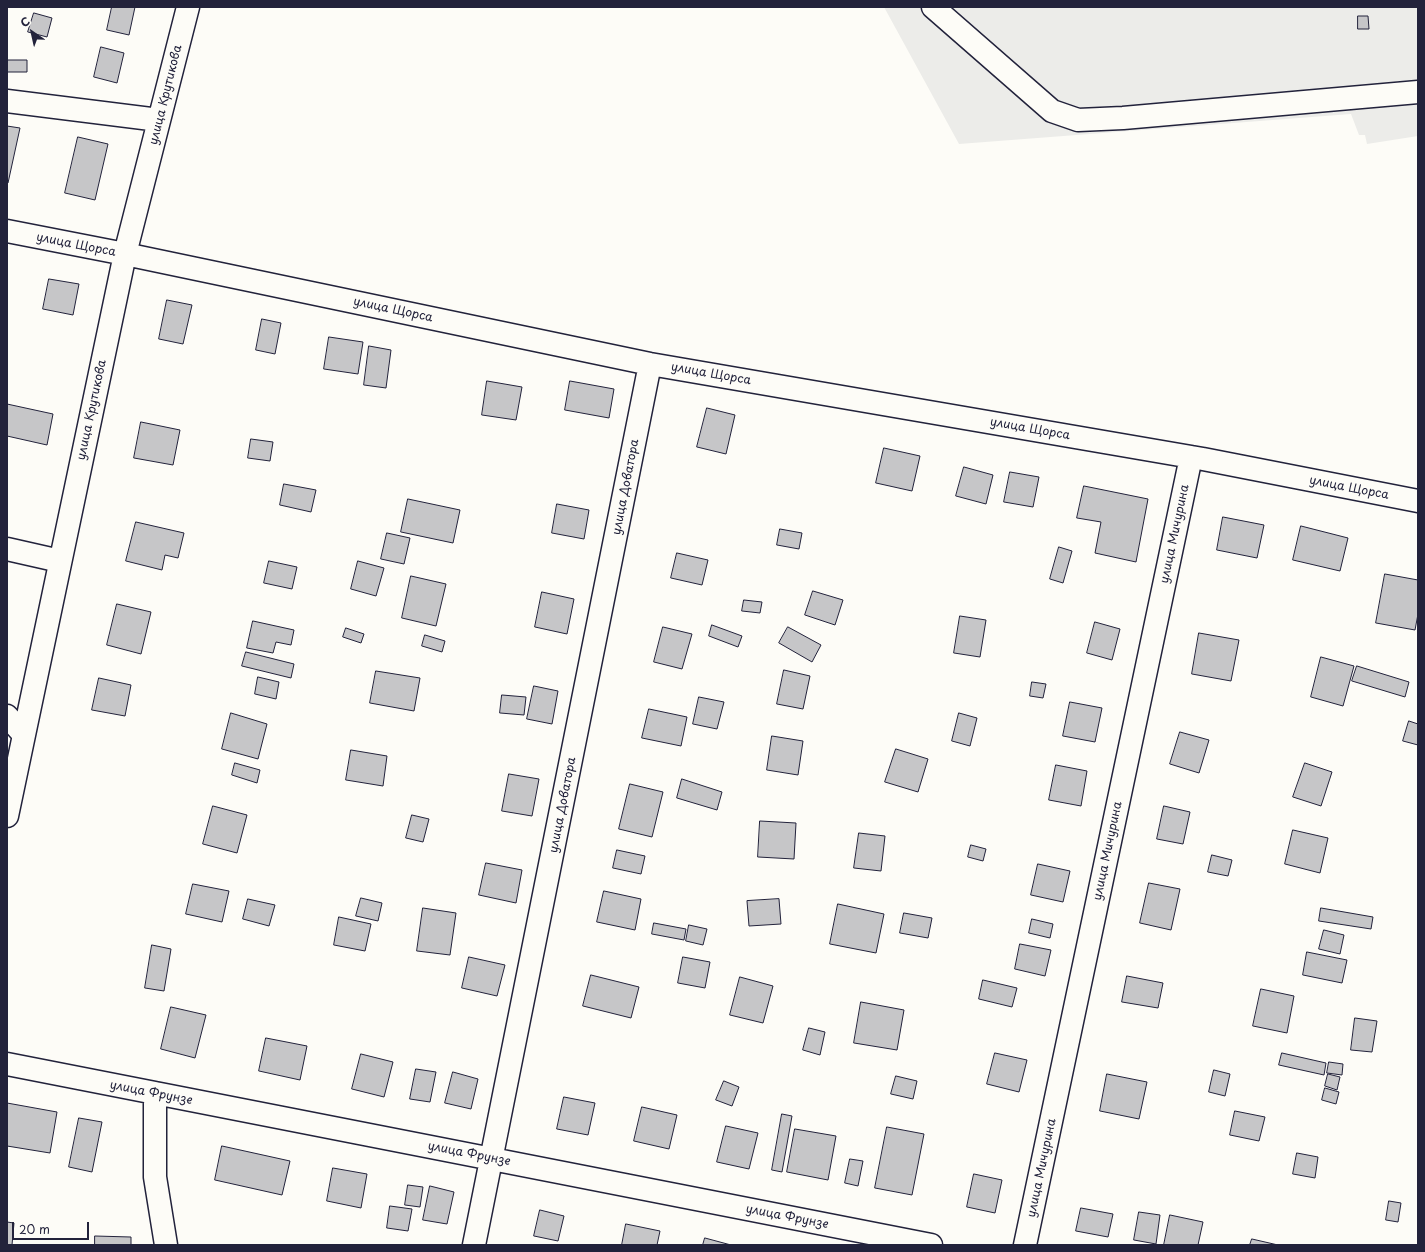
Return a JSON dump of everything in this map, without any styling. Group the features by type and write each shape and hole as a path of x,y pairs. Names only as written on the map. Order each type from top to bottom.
{"street":[{"name":"улица Крутикова","path":"7,816 125,254 188,7"},
{"path":"933,7 1052,111 1078,120 1123,118 1418,92"},
{"path":"7,101 159,120"},
{"name":"улица Щорса","path":"7,231 125,254 650,364 1191,457 1418,501"},
{"name":"улица Доватора","path":"474,1245 650,364"},
{"name":"улица Мичурина","path":"1026,1245 1191,457"},
{"path":"7,548 60,561"},
{"path":"7,716 24,736"},
{"name":"улица Фрунзе","path":"7,1064 932,1245"},
{"path":"155,1093 155,1176 166,1245"}],"shaded area":[{"path":"884,7 1418,7 1418,136 1367,144 1365,135 1359,135 1351,114 959,144"}],"building":[{"path":"112,7 135,7 129,35 107,30"},
{"path":"34,13 52,18 47,37 28,32"},
{"path":"1358,16 1368,16 1369,29 1358,29"},
{"path":"101,47 124,53 117,83 94,77"},
{"path":"8,60 27,60 27,72 7,72"},
{"path":"7,126 20,128 8,183 7,183"},
{"path":"78,137 108,144 95,200 65,193"},
{"path":"49,279 79,284 73,315 43,309"},
{"path":"167,300 192,305 183,344 159,339"},
{"path":"262,319 281,323 275,354 256,350"},
{"path":"329,337 363,342 358,374 324,369"},
{"path":"369,346 391,350 386,388 364,385"},
{"path":"487,381 522,387 516,420 482,415"},
{"path":"570,381 614,389 609,418 565,410"},
{"path":"7,404 53,414 47,445 7,436"},
{"path":"707,408 735,415 726,454 697,447"},
{"path":"141,422 180,430 173,465 134,458"},
{"path":"251,439 273,442 270,461 248,458"},
{"path":"884,448 920,456 912,491 876,483"},
{"path":"964,467 993,475 986,504 956,496"},
{"path":"1010,472 1039,477 1033,507 1004,502"},
{"path":"284,484 316,490 311,512 280,505"},
{"path":"1084,486 1148,499 1136,562 1095,553 1101,522 1077,518"},
{"path":"408,499 460,510 453,543 401,532"},
{"path":"557,504 589,510 584,539 552,533"},
{"path":"1223,517 1264,525 1257,558 1217,550"},
{"path":"136,522 184,533 178,558 165,555 162,570 126,561"},
{"path":"1301,526 1348,538 1340,571 1293,560"},
{"path":"780,529 802,533 799,549 777,545"},
{"path":"387,533 410,538 404,564 381,559"},
{"path":"1059,547 1072,551 1063,583 1050,579"},
{"path":"677,553 708,560 702,585 671,578"},
{"path":"269,561 297,567 292,589 264,583"},
{"path":"358,561 384,568 376,596 351,589"},
{"path":"1385,574 1418,580 1418,614 1415,630 1376,623"},
{"path":"411,576 446,584 436,626 402,618"},
{"path":"813,591 843,600 835,625 805,615"},
{"path":"542,592 574,599 567,634 535,627"},
{"path":"744,600 762,602 760,613 742,611"},
{"path":"117,604 151,612 141,654 107,645"},
{"path":"960,616 986,620 980,657 954,653"},
{"path":"253,621 294,630 291,645 276,642 273,653 247,648"},
{"path":"1095,622 1120,629 1112,660 1087,653"},
{"path":"712,625 742,636 738,647 709,636"},
{"path":"663,627 692,634 682,669 654,662"},
{"path":"788,627 821,645 812,662 779,643"},
{"path":"346,628 364,634 361,643 343,637"},
{"path":"1199,633 1239,640 1231,681 1192,674"},
{"path":"425,635 445,641 442,652 422,646"},
{"path":"246,652 294,664 291,678 242,666"},
{"path":"1321,657 1354,666 1343,706 1311,697"},
{"path":"1357,666 1409,682 1405,697 1352,681"},
{"path":"784,670 810,676 803,709 777,704"},
{"path":"376,671 420,678 414,711 370,703"},
{"path":"258,677 279,682 276,699 255,694"},
{"path":"99,678 131,685 125,716 92,710"},
{"path":"1032,682 1046,684 1043,698 1030,696"},
{"path":"534,686 558,691 552,724 527,719"},
{"path":"502,695 526,697 524,715 500,713"},
{"path":"699,697 724,702 717,729 693,724"},
{"path":"1070,702 1102,708 1095,742 1063,736"},
{"path":"649,709 687,717 681,746 642,738"},
{"path":"231,713 267,724 258,759 222,749"},
{"path":"959,713 977,718 970,746 952,741"},
{"path":"1409,721 1418,724 1418,745 1403,741"},
{"path":"1180,732 1209,740 1199,773 1170,764"},
{"path":"772,736 803,741 798,775 767,770"},
{"path":"896,749 928,759 918,792 885,782"},
{"path":"351,750 387,756 383,786 346,780"},
{"path":"235,763 260,770 257,783 232,775"},
{"path":"1305,763 1332,772 1321,806 1293,797"},
{"path":"1056,765 1087,771 1081,806 1049,800"},
{"path":"509,774 539,779 532,816 502,811"},
{"path":"682,779 722,792 717,810 677,798"},
{"path":"630,784 663,792 652,837 619,829"},
{"path":"213,806 247,815 237,853 203,844"},
{"path":"1164,806 1190,812 1183,844 1157,839"},
{"path":"412,815 429,819 423,842 406,838"},
{"path":"760,821 796,823 794,859 758,857"},
{"path":"1293,830 1328,838 1320,873 1285,864"},
{"path":"859,833 885,836 881,871 854,868"},
{"path":"971,845 986,849 983,861 968,857"},
{"path":"617,850 645,856 641,874 613,868"},
{"path":"1212,855 1232,860 1228,876 1208,872"},
{"path":"486,863 522,870 516,903 479,895"},
{"path":"1038,864 1070,871 1063,902 1031,895"},
{"path":"1149,883 1180,889 1171,930 1140,923"},
{"path":"193,884 229,891 222,922 186,914"},
{"path":"604,891 641,899 635,930 597,922"},
{"path":"361,898 382,903 378,921 356,916"},
{"path":"248,899 275,905 269,926 243,919"},
{"path":"779,899 781,924 749,926 747,901"},
{"path":"838,904 884,914 876,953 830,944"},
{"path":"423,908 456,913 450,955 417,951"},
{"path":"1321,908 1373,917 1371,929 1319,921"},
{"path":"904,913 932,918 928,938 900,933"},
{"path":"339,917 371,924 365,951 334,945"},
{"path":"1032,919 1053,924 1050,938 1029,933"},
{"path":"654,923 686,929 684,940 652,934"},
{"path":"689,925 707,929 703,945 686,941"},
{"path":"1324,930 1344,935 1340,954 1319,949"},
{"path":"1020,944 1051,950 1045,976 1015,969"},
{"path":"152,945 171,949 164,991 145,988"},
{"path":"1307,952 1347,960 1342,983 1303,975"},
{"path":"469,957 505,965 497,996 462,988"},
{"path":"683,957 710,962 705,988 678,983"},
{"path":"591,975 639,987 631,1018 583,1006"},
{"path":"1127,976 1163,983 1158,1008 1122,1002"},
{"path":"740,977 773,986 763,1023 730,1015"},
{"path":"983,980 1017,988 1012,1007 979,999"},
{"path":"1261,989 1294,996 1287,1033 1253,1026"},
{"path":"861,1002 904,1010 897,1050 854,1043"},
{"path":"171,1007 206,1015 195,1058 161,1049"},
{"path":"1355,1018 1377,1021 1372,1052 1351,1050"},
{"path":"809,1028 825,1032 820,1055 803,1050"},
{"path":"266,1038 307,1046 300,1080 259,1071"},
{"path":"995,1053 1027,1060 1019,1092 987,1084"},
{"path":"1282,1053 1326,1063 1324,1075 1279,1065"},
{"path":"361,1054 393,1062 384,1097 352,1089"},
{"path":"1329,1062 1343,1064 1342,1075 1327,1073"},
{"path":"416,1069 436,1072 430,1102 410,1099"},
{"path":"1214,1070 1230,1074 1225,1096 1209,1092"},
{"path":"453,1072 478,1079 471,1109 445,1103"},
{"path":"1107,1074 1147,1082 1139,1119 1100,1111"},
{"path":"1328,1074 1340,1077 1337,1090 1325,1086"},
{"path":"896,1076 917,1081 913,1099 891,1094"},
{"path":"724,1081 739,1087 732,1106 716,1100"},
{"path":"1325,1088 1339,1092 1336,1104 1322,1100"},
{"path":"564,1097 595,1103 588,1135 557,1129"},
{"path":"7,1103 57,1112 50,1153 7,1146"},
{"path":"642,1107 677,1115 669,1149 634,1141"},
{"path":"1235,1111 1265,1117 1259,1141 1230,1135"},
{"path":"782,1114 792,1116 782,1172 772,1170"},
{"path":"79,1118 102,1122 92,1172 69,1167"},
{"path":"726,1126 758,1133 749,1169 717,1162"},
{"path":"887,1127 924,1134 912,1195 875,1188"},
{"path":"795,1129 836,1136 828,1180 787,1172"},
{"path":"222,1146 290,1161 282,1195 215,1180"},
{"path":"1297,1153 1318,1157 1315,1178 1293,1174"},
{"path":"850,1159 863,1161 858,1186 845,1183"},
{"path":"333,1168 367,1174 361,1208 327,1201"},
{"path":"974,1174 1002,1180 995,1213 967,1207"},
{"path":"408,1185 423,1187 420,1207 405,1205"},
{"path":"430,1186 454,1192 447,1224 423,1220"},
{"path":"1389,1201 1401,1203 1398,1222 1386,1220"},
{"path":"390,1206 412,1209 408,1231 387,1228"},
{"path":"1081,1208 1113,1214 1108,1237 1076,1231"},
{"path":"540,1210 564,1216 558,1241 534,1236"},
{"path":"1139,1212 1160,1215 1156,1244 1134,1240"},
{"path":"1170,1215 1203,1222 1198,1245 1164,1245"},
{"path":"7,1222 14,1223 12,1245 7,1245"},
{"path":"626,1224 660,1231 657,1245 622,1245"},
{"path":"95,1236 131,1237 131,1245 95,1245"},
{"path":"705,1238 731,1245 703,1245"},
{"path":"1252,1239 1278,1245 1250,1245"}]}
